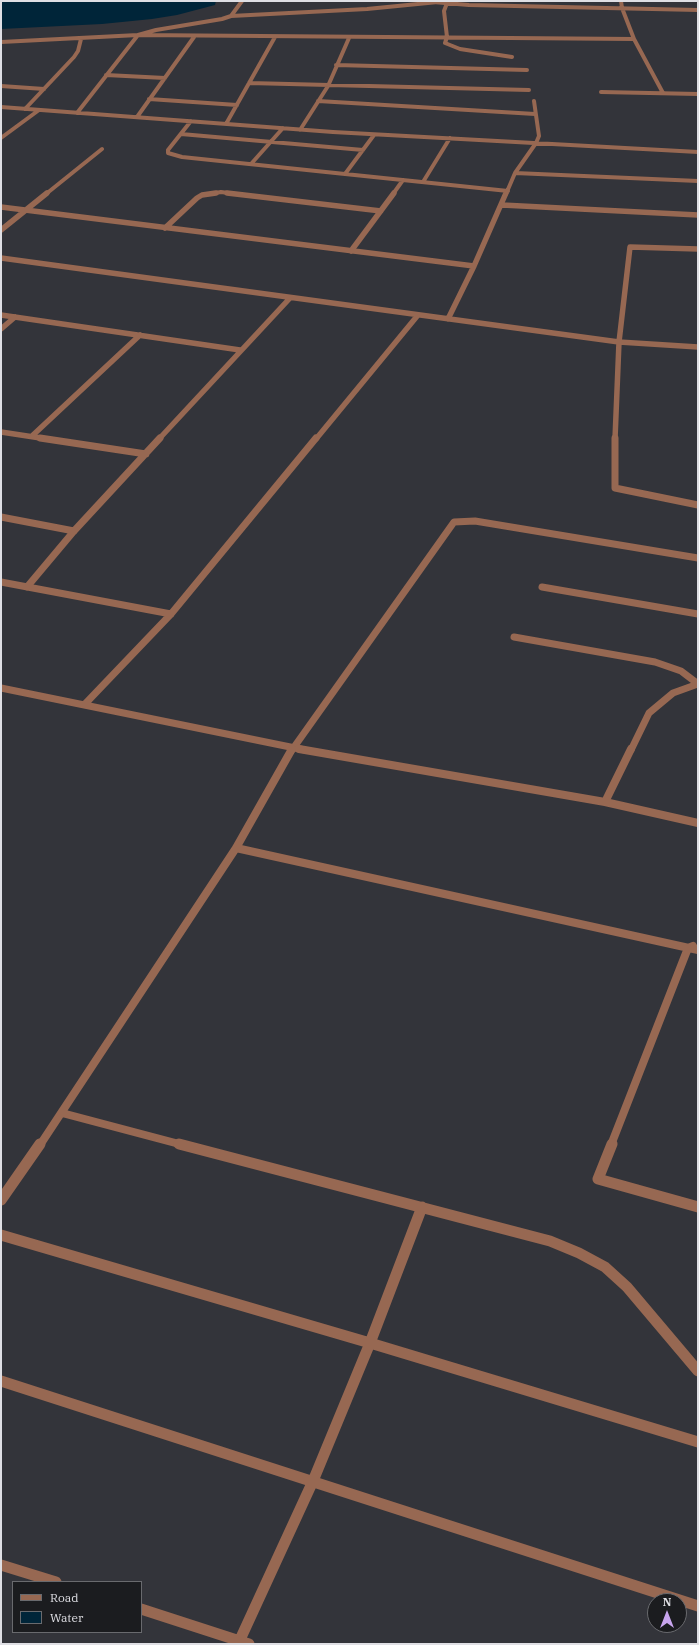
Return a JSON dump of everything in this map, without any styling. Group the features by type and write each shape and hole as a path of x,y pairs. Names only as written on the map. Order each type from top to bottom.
{"street":[{"path":"231,16 242,1"},
{"path":"622,1 622,8 634,39 663,93"},
{"path":"77,113 138,36 156,30 222,19 231,16 367,8 433,2 698,10"},
{"path":"446,2 444,11 447,37 445,43 454,47 512,57"},
{"path":"1,42 138,36 634,39"},
{"path":"137,117 194,37"},
{"path":"226,124 275,37"},
{"path":"300,130 328,86 349,38"},
{"path":"25,109 74,57 78,51 81,39"},
{"path":"336,65 527,70"},
{"path":"106,75 165,78"},
{"path":"249,83 529,90"},
{"path":"1,86 44,89"},
{"path":"601,92 698,94"},
{"path":"149,100 237,105"},
{"path":"318,101 535,114"},
{"path":"448,319 502,205 515,173 536,144 539,136 534,101"},
{"path":"1,107 300,130 698,152"},
{"path":"1,138 39,110"},
{"path":"191,121 168,150 168,153 182,157 508,191"},
{"path":"251,164 283,128"},
{"path":"181,134 363,150"},
{"path":"345,174 374,134"},
{"path":"423,182 450,138"},
{"path":"1,230 102,149"},
{"path":"515,173 698,182"},
{"path":"351,252 403,180"},
{"path":"165,228 197,198 202,195 221,192 381,211"},
{"path":"502,205 698,215"},
{"path":"1,207 351,252 474,266"},
{"path":"698,249 630,247 619,342 615,488 698,505"},
{"path":"1,258 619,342 698,347"},
{"path":"27,587 74,531 240,350 290,298"},
{"path":"1,315 240,350"},
{"path":"85,704 171,614 418,315"},
{"path":"1,329 15,317"},
{"path":"32,436 140,335"},
{"path":"1,432 146,454"},
{"path":"1,517 74,531"},
{"path":"1,1200 62,1114 236,848 293,748 454,522 475,521 698,558"},
{"path":"1,582 171,614"},
{"path":"542,587 698,614"},
{"path":"514,637 655,662 680,671 698,684"},
{"path":"605,802 649,713 673,693 698,684"},
{"path":"1,688 85,704 293,748 605,802 698,823"},
{"path":"236,848 693,949"},
{"path":"698,945 693,949 598,1179 698,1207"},
{"path":"62,1114 550,1241 579,1253 605,1267 627,1287 698,1371"},
{"path":"142,1609 242,1643 313,1482 370,1343 422,1207"},
{"path":"1,1235 370,1343 698,1442"},
{"path":"1,1381 698,1606"},
{"path":"1,1564 53,1581"}],"water":[{"path":"1,1 216,1 215,5 177,15 152,19 102,24 1,29"}]}
